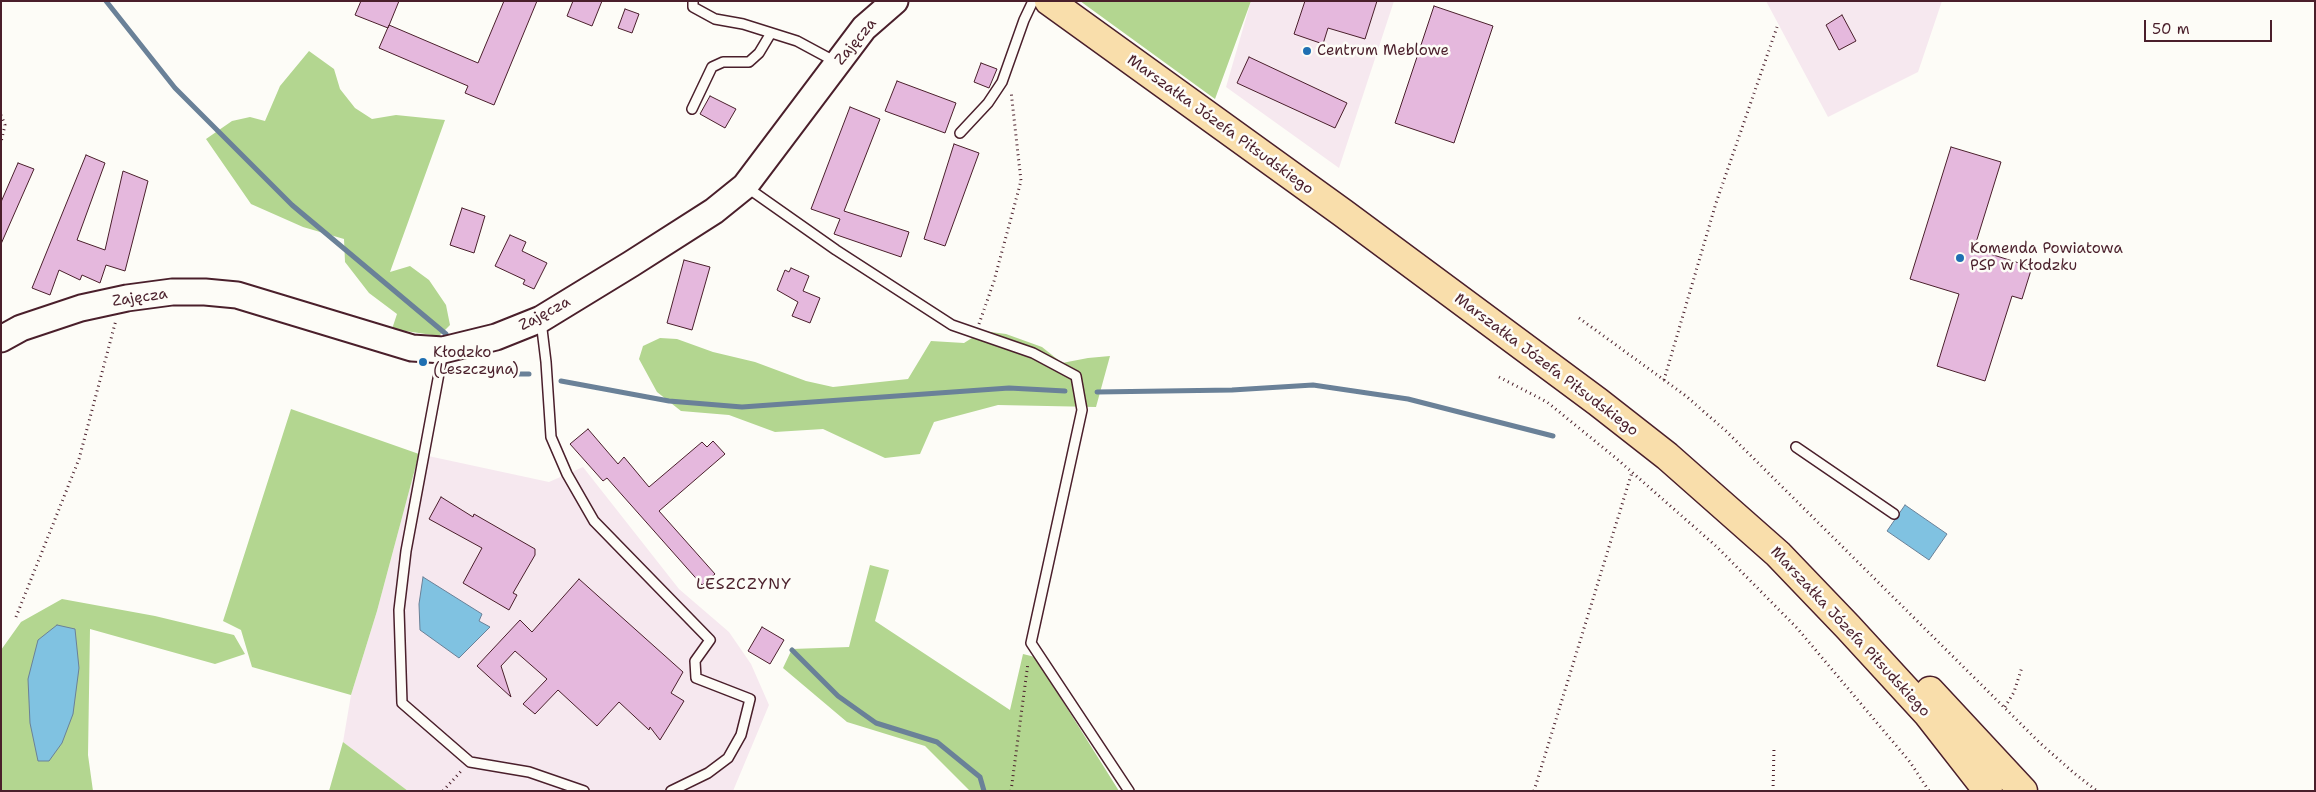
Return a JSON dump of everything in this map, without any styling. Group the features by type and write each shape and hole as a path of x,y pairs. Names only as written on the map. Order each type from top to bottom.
{"highway":[{"name":"Marszałka Józefa Piłsudskiego","path":"1049,1 1343,213 1598,402 1667,456 1778,554 1927,713 1988,791"},
{"path":"1778,554 1806,570 1849,607 2023,791"}],"street":[{"name":"Zajęcza","path":"1,340 20,328 46,318 120,300 172,292 205,292 237,295 412,348 443,350 496,337 541,319 714,211 745,186 864,28 895,1"}],"lane":[{"path":"693,1 693,6 715,19 743,24 797,41 838,62"},
{"path":"960,133 988,104 1002,82 1024,20 1033,1"},
{"path":"692,109 712,67 724,62 749,62 759,53 771,33"},
{"path":"745,186 836,250 952,325 1033,353 1076,376 1082,410 1031,643 1129,791"},
{"path":"541,319 551,437 567,474 594,521 710,640 696,661 696,678 750,699 741,735 728,758 708,773 671,791"},
{"path":"443,350 406,551 399,610 402,703 470,762 528,772 584,791"},
{"path":"1796,447 1894,514"}],"path":[{"path":"1664,380 1716,203 1777,27"},
{"path":"976,334 994,281 1021,181 1007,68"},
{"path":"1,115 5,125 1,142"},
{"path":"16,617 79,459 111,343 120,300"},
{"path":"1580,318 1664,380 1726,431 2004,707 2061,762 2097,791"},
{"path":"1499,377 1547,402 1632,472 1717,547 1797,628 1910,762 1929,791"},
{"path":"1534,791 1632,472"},
{"path":"1011,791 1031,643"},
{"path":"2004,707 2014,692 2022,667"},
{"path":"1772,791 1774,748"},
{"path":"443,791 470,762"}],"shaded area":[{"name":"Centrum Meblowe","path":"1251,1 1394,1 1339,168 1226,87"},
{"path":"1766,1 1942,1 1918,72 1828,117"},
{"path":"419,454 549,482 583,467 679,589 729,632 751,664 769,705 733,791 408,791 343,742 351,695 377,611"}],"green space":[{"path":"1080,1 1251,1 1215,99"},
{"path":"309,51 334,69 340,89 355,108 372,119 396,115 445,120 390,272 410,266 429,280 446,305 450,325 439,336 392,329 397,314 369,293 345,262 344,239 303,227 251,204 206,139 232,121 250,117 265,121 280,86"},
{"path":"983,331 1006,334 1042,347 1062,363 1110,356 1096,407 998,405 934,422 920,454 885,458 823,429 775,432 729,415 681,411 657,392 639,359 643,346 660,338 677,339 713,352 755,362 806,381 833,387 908,379 931,341 964,343"},
{"path":"291,409 419,454 377,611 351,695 252,667 241,630 223,621"},
{"path":"870,565 889,570 875,621 1010,710 1023,654 1035,657 1119,791 970,791 925,746 847,722 783,668 792,649 849,647"},
{"path":"62,599 155,616 234,635 245,654 215,664 90,629 88,755 93,791 1,791 1,650 21,622"},
{"path":"343,742 408,791 329,791"}],"water":[{"path":"1905,505 1947,534 1929,560 1887,531"},
{"path":"423,577 482,614 479,621 490,627 459,658 420,630 419,604"},
{"path":"57,625 75,629 79,668 73,714 62,743 49,761 38,761 30,723 28,679 38,640"}],"building":[{"path":"361,1 399,1 388,28 355,15"},
{"path":"504,1 537,1 494,105 465,93 468,86 379,48 389,25 478,63"},
{"path":"573,1 602,1 592,26 567,16"},
{"path":"1305,1 1377,1 1365,39 1328,28 1323,44 1294,34"},
{"path":"1434,6 1493,26 1454,143 1395,123"},
{"path":"625,9 639,14 632,33 618,28"},
{"path":"1842,15 1856,41 1839,50 1826,25"},
{"path":"1249,57 1347,103 1335,128 1237,83"},
{"path":"981,63 997,69 989,88 974,82"},
{"path":"897,81 956,103 945,133 885,111"},
{"path":"710,96 736,109 725,128 700,114"},
{"path":"850,107 880,119 844,211 909,232 901,257 834,234 840,219 811,209"},
{"path":"954,144 979,153 945,246 924,239"},
{"name":"Komenda Powiatowa PSP w Kłodzku","path":"1951,147 2001,162 1974,249 2032,267 2022,299 2012,296 1985,381 1937,366 1959,294 1910,279"},
{"path":"86,155 105,163 77,240 105,250 123,171 148,181 125,271 106,265 100,283 82,275 80,280 59,270 50,295 32,288"},
{"path":"18,163 34,169 1,244 1,202"},
{"path":"462,208 485,216 474,253 450,245"},
{"path":"510,235 526,242 522,251 547,263 534,289 523,284 525,280 495,266"},
{"path":"684,260 710,267 692,330 667,323"},
{"path":"791,268 809,276 803,291 820,298 810,323 792,316 798,302 777,290 785,270 789,272"},
{"path":"588,429 618,464 624,457 649,487 702,442 707,447 713,441 725,454 659,511 715,574 702,585 607,478 603,481 570,444"},
{"path":"441,497 473,517 474,514 535,549 535,555 513,593 517,595 509,610 463,583 482,548 429,519"},
{"path":"579,579 683,672 671,693 684,701 660,740 650,727 649,730 619,702 597,726 558,690 535,714 523,704 547,679 515,651 501,666 511,697 477,666 520,620 532,632"},
{"path":"762,627 784,640 770,664 748,651"}],"waterway":[{"path":"106,1 175,88 292,205 446,334"},
{"path":"519,374 529,374"},
{"path":"561,381 669,401 742,407 1009,388 1065,391"},
{"path":"1097,392 1232,390 1313,385 1408,399 1553,436"},
{"path":"792,650 838,696 876,723 937,742 980,777 984,791"}],"place":[{"name":"Centrum Meblowe","path":"1307,51"},
{"name":"Komenda Powiatowa PSP w Kłodzku","path":"1960,258"},
{"name":"Kłodzko (Leszczyna)","path":"423,362"}],"district":[{"name":"LESZCZYNY","path":"744,585"}]}
